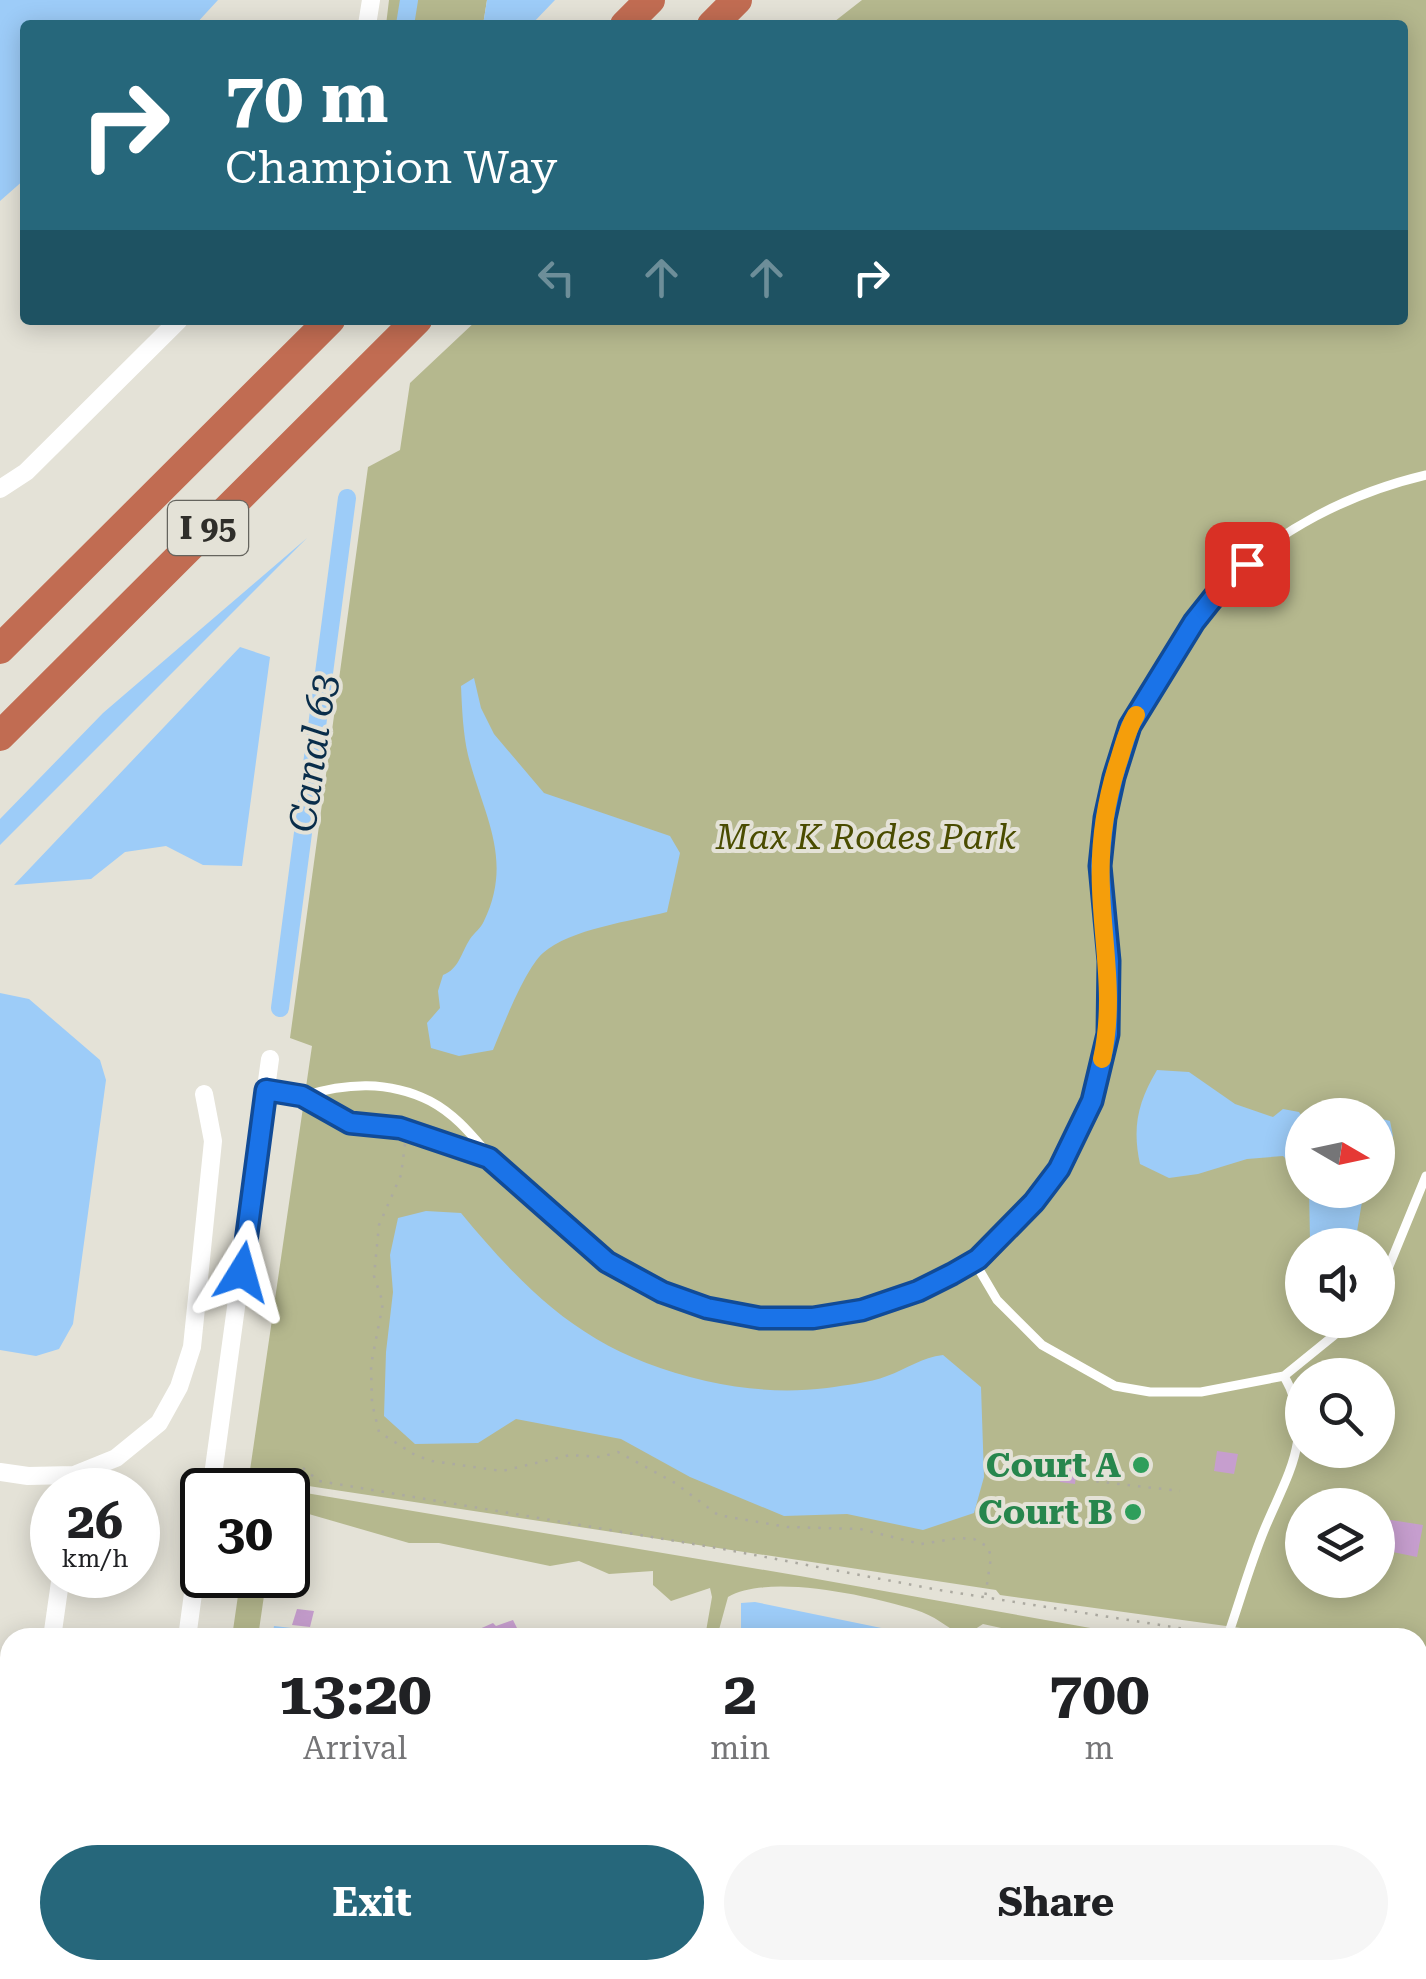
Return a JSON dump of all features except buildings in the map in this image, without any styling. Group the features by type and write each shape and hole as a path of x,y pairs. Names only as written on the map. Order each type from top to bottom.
{"highway":[{"path":"630,20 650,0"},
{"path":"717,20 738,0"},
{"name":"I 95","path":"0,649 325,325"},
{"name":"I 95","path":"0,736 412,325"}],"street":[{"path":"0,490 26,472 174,325"},
{"path":"215,1468 270,1059"},
{"path":"99,1468 158,1423 179,1387 192,1347 213,1141 204,1094"},
{"path":"0,1472 30,1476"},
{"path":"53,1628 58,1598"},
{"path":"188,1628 192,1598"}],"lane":[{"path":"302,1096 338,1085 403,1090 448,1112 473,1133 489,1158 607,1262 662,1292 707,1308 760,1318 813,1318 862,1310 918,1291 974,1262 1009,1230 1059,1169 1092,1101 1108,1034 1109,961 1100,866 1105,818 1130,726 1194,622 1221,588 1274,542 1352,497 1426,475"},
{"path":"266,1090 302,1096 350,1123 407,1130 489,1158"},
{"path":"1395,1252 1426,1176"},
{"path":"974,1262 997,1300 1032,1337 1115,1386 1184,1394 1284,1376 1331,1338"},
{"path":"1231,1628 1265,1527 1295,1458 1300,1408 1284,1376"}],"path":[{"path":"407,1130 400,1175 379,1225 374,1276 382,1303 371,1365 372,1403 379,1432 432,1461 502,1471 570,1454 600,1456 618,1452 675,1483 718,1514 787,1528 860,1529 921,1544 974,1539 988,1547 992,1556 986,1598"},
{"path":"310,1474 319,1480 1168,1628"},
{"path":"1076,1476 1180,1491"}],"green space":[{"path":"389,0 487,0 484,20 387,20"},
{"name":"Max K Rodes Park","path":"862,0 1426,0 1426,1628 1241,1628 1000,1595 996,1590 310,1486 310,1468 250,1468 312,1046 290,1038 368,467 400,450 410,383 472,325 1408,325 1408,20 836,20"},
{"path":"310,1494 1091,1628 1001,1628 983,1624 977,1628 949,1628 916,1610 847,1593 768,1587 728,1597 719,1628 707,1628 710,1588 671,1601 653,1585 653,1571 609,1574 579,1561 550,1566 439,1543 409,1543 310,1514"},
{"path":"238,1598 264,1598 259,1628 233,1628"}],"water":[{"path":"0,0 218,0 200,20 20,20 20,183 0,201"},
{"path":"487,0 555,0 536,20 484,20"},
{"path":"307,538 0,845 0,819 103,713"},
{"path":"240,647 270,657 242,866 203,865 166,846 125,852 91,879 14,885"},
{"path":"474,678 481,708 494,734 544,793 670,836 680,853 667,912 585,932 543,953 515,998 493,1050 459,1056 431,1048 427,1023 440,1008 438,991 443,975 456,965 484,921 496,877 493,837 464,730 461,686"},
{"path":"0,993 29,999 100,1060 106,1080 73,1324 59,1349 36,1356 0,1350"},
{"path":"1157,1070 1189,1072 1235,1104 1273,1117 1285,1109 1285,1158 1247,1159 1169,1178 1140,1164 1138,1115"},
{"path":"1309,1208 1361,1208 1358,1228 1310,1228"},
{"path":"426,1211 461,1213 514,1273 568,1320 598,1340 666,1370 736,1387 812,1390 873,1380 943,1355 981,1387 984,1477 974,1513 923,1530 847,1514 784,1516 690,1477 621,1439 516,1419 478,1443 415,1444 384,1416 393,1292 390,1255 398,1218"},
{"path":"755,1602 882,1628 741,1628 741,1603"}],"waterway":[{"name":"Canal 63","path":"406,20 409,0"},
{"name":"Canal 63","path":"280,1008 347,498"}],"slow traffic":[{"path":"1102,1059 1108,1034 1109,961 1100,866 1114,777 1136,715"}],"place":[{"name":"Court A","path":"1141,1465"},
{"name":"Court B","path":"1133,1512"}],"route":[{"path":"242,1272 266,1090 302,1096 350,1123 400,1128 489,1158 607,1262 662,1292 707,1308 760,1318 813,1318 862,1310 918,1291 978,1259 1009,1230 1059,1169 1092,1101 1108,1034 1109,961 1100,866 1105,818 1130,726 1194,622 1221,588 1247,564"}]}
